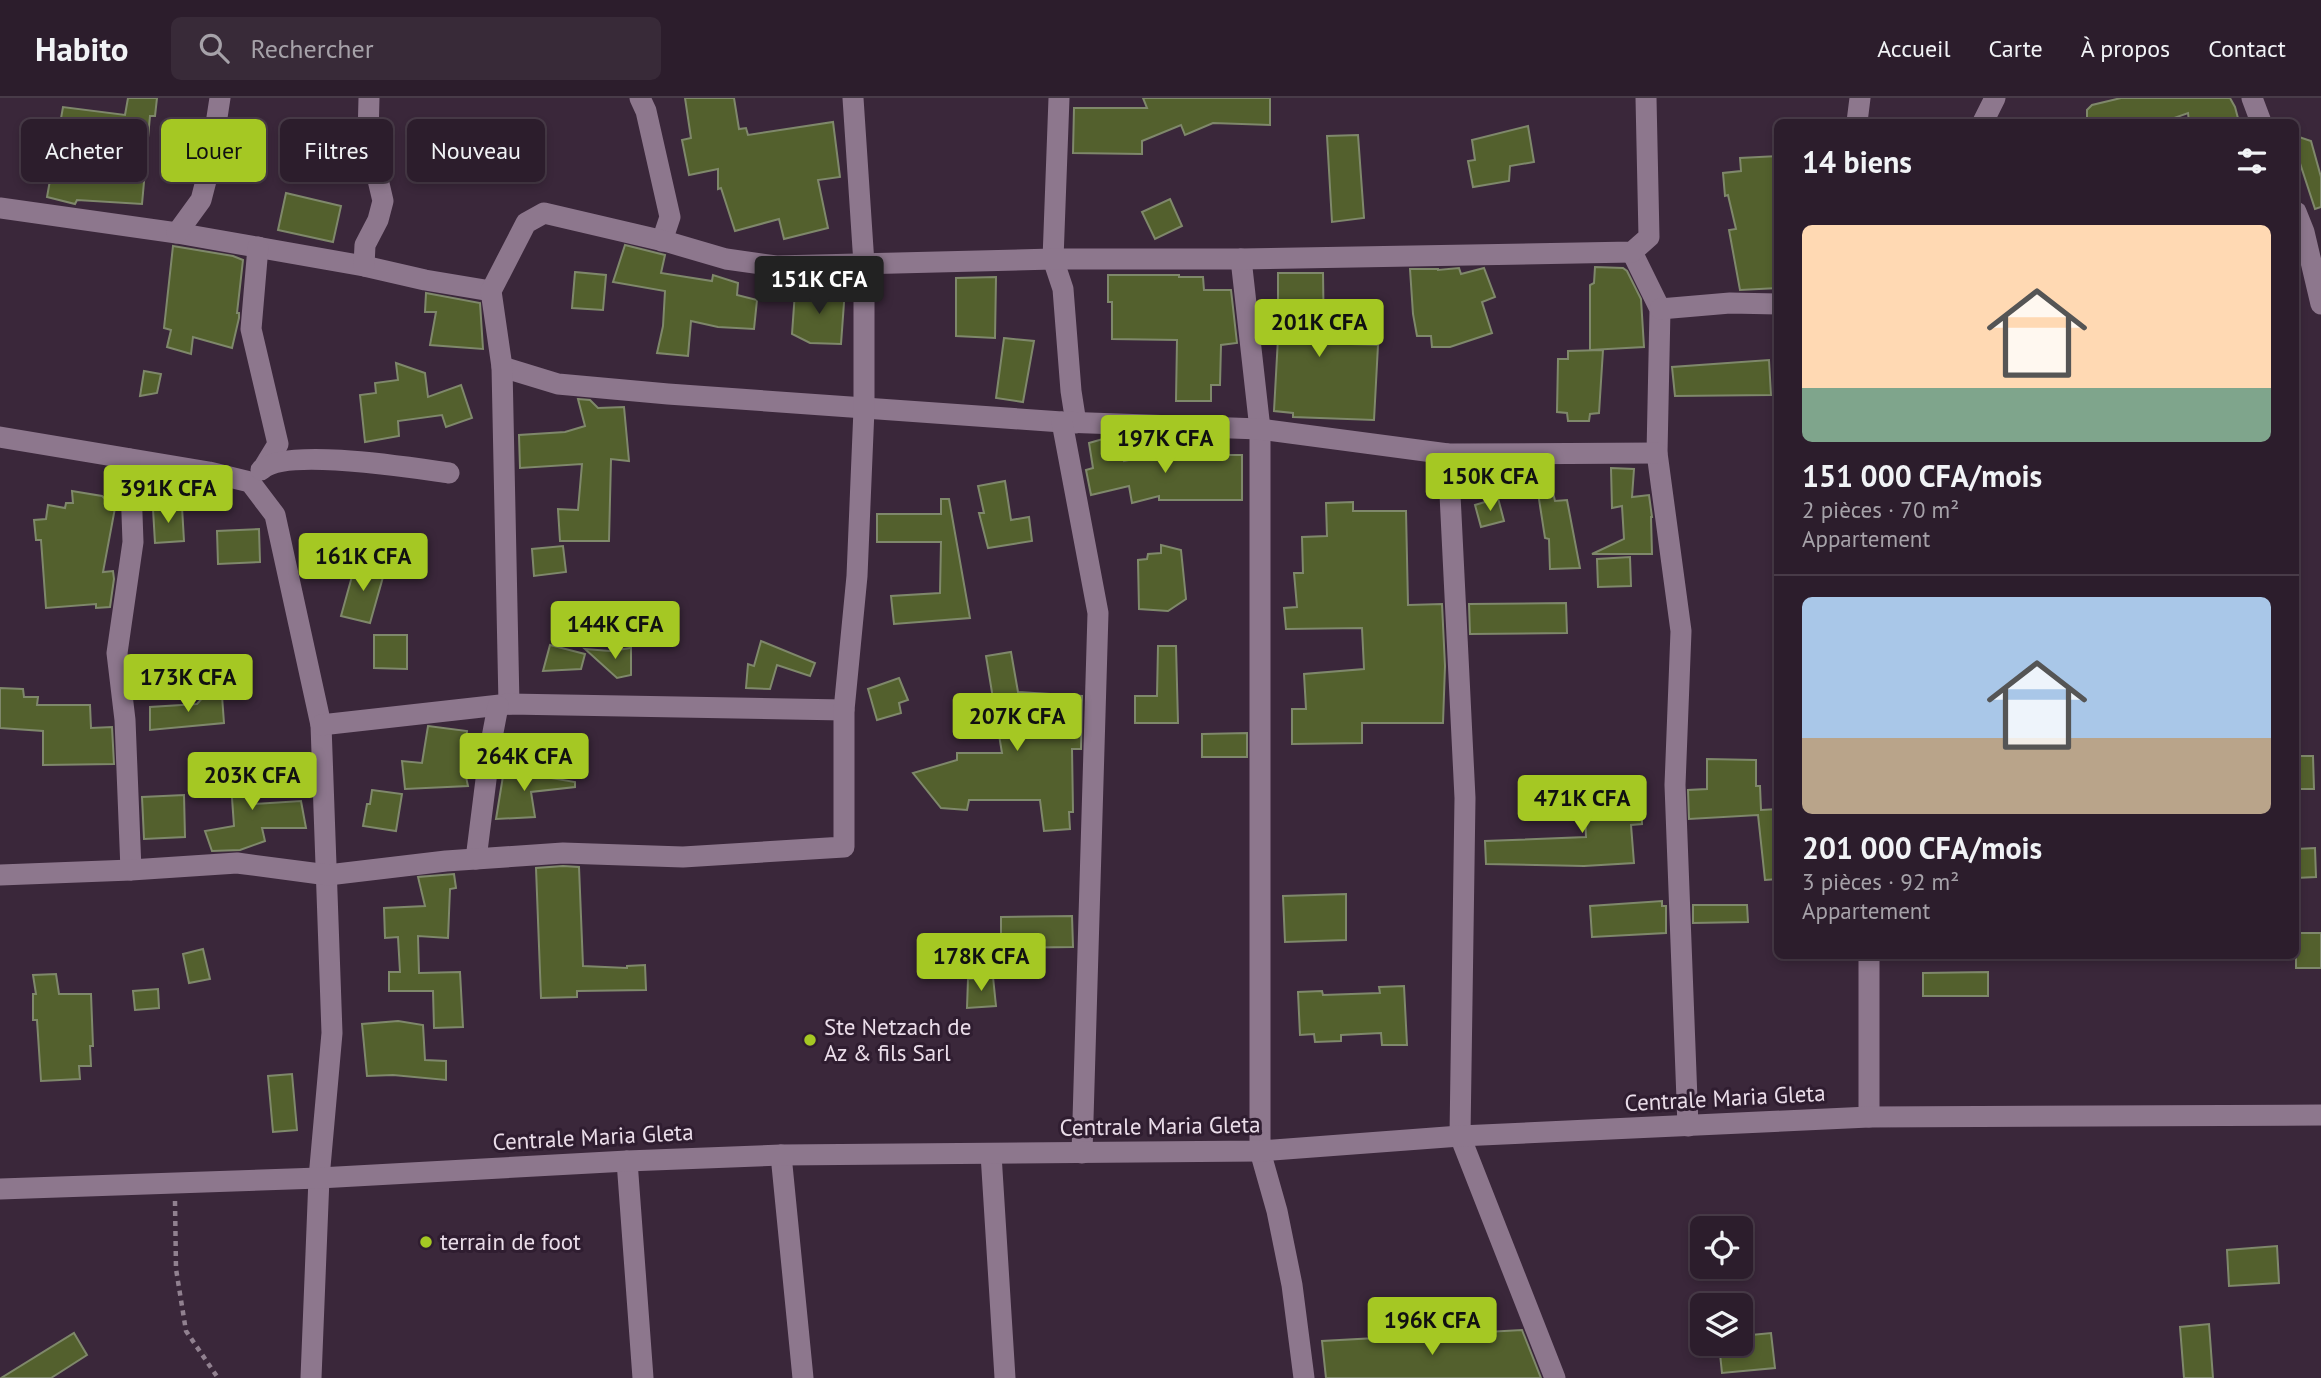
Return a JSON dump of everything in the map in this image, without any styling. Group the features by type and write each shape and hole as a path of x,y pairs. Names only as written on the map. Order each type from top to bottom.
{"street":[{"path":"177,233 201,200 209,169 219,98"},
{"path":"364,265 365,245 378,220 383,201 368,137 369,98"},
{"path":"640,98 646,111 670,217 662,241"},
{"path":"0,875 237,863 328,875 476,859 563,853 683,858 844,846 844,710 857,576 864,409 864,264 853,98"},
{"path":"1059,98 1054,259 1063,289 1070,391 1069,423 1098,613 1082,1153"},
{"path":"476,859 490,748 504,705 502,368 491,291 526,222 544,213 726,259 776,266 1054,259 1241,259 1632,252 1649,237 1646,98"},
{"path":"1857,119 1860,98"},
{"path":"1984,119 1995,98"},
{"path":"2252,98 2260,119"},
{"path":"0,208 177,233 364,265 425,280 491,291"},
{"path":"2299,220 2321,304"},
{"path":"257,474 278,444 251,329 258,247"},
{"path":"1632,252 1660,309 1657,453 1681,631 1675,785 1688,1126"},
{"path":"1241,259 1260,429 1260,1152 1277,1211 1292,1285 1304,1378"},
{"path":"1660,309 1730,303 1774,304"},
{"path":"502,368 558,384 1069,423 1260,429 1448,454 1657,453"},
{"path":"0,437 130,459 257,474 288,460 344,460 449,472"},
{"path":"1448,454 1465,798 1460,1136 1555,1378"},
{"path":"130,459 134,542 117,653 125,720 131,870"},
{"path":"257,474 275,515 321,725 332,1033 319,1178 311,1378"},
{"path":"321,725 504,705 844,710"},
{"path":"1869,959 1869,1117"},
{"name":"Centrale Maria Gleta","path":"0,1189 319,1178 627,1161 781,1156 1260,1152 1460,1136 1869,1117 2321,1115"},
{"path":"991,1154 1005,1378"},
{"path":"781,1156 803,1378"},
{"path":"627,1161 643,1378"}],"path":[{"path":"174,1182 176,1269 186,1331 218,1378"}],"building":[{"path":"128,98 157,98 155,116 150,116 147,149 147,119 61,119 63,107 125,115"},
{"path":"685,98 734,98 739,129 746,128 748,135 833,122 840,177 818,180 828,228 784,239 779,219 735,231 721,188 718,189 718,169 689,175 682,140 691,138"},
{"path":"1143,98 1270,98 1270,125 1213,123 1185,135 1181,125 1142,141 1142,154 1073,153 1074,108 1147,108"},
{"path":"2121,98 2230,98 2238,119 2189,119 2188,113 2171,119 2087,119 2087,110 2092,105"},
{"path":"1528,126 1534,162 1510,166 1509,181 1473,187 1468,161 1475,160 1472,140"},
{"path":"1358,135 1364,218 1332,222 1327,136"},
{"path":"2299,137 2311,141 2321,177 2321,207 2315,209 2299,160"},
{"path":"1774,156 1774,288 1740,290 1729,230 1736,229 1728,195 1725,196 1723,173 1741,171 1740,158"},
{"path":"50,182 144,182 142,204 77,200 75,204 47,197"},
{"path":"286,193 341,206 333,242 278,230"},
{"path":"1170,199 1182,226 1155,239 1142,212"},
{"path":"625,245 665,255 661,273 712,281 713,275 738,283 737,295 757,300 754,329 718,327 691,321 688,356 657,353 663,326 665,291 613,282"},
{"path":"173,246 243,260 237,313 239,318 232,348 193,337 191,354 167,347 171,330 164,328"},
{"path":"1595,267 1623,268 1627,271 1641,299 1644,347 1590,350 1590,285 1594,283"},
{"path":"1459,268 1461,274 1484,268 1495,297 1482,302 1492,333 1450,347 1432,347 1431,336 1417,336 1410,269"},
{"path":"575,272 606,275 603,310 572,308"},
{"path":"1278,273 1323,273 1324,343 1378,345 1374,420 1293,417 1293,413 1274,411"},
{"path":"1108,275 1203,277 1204,290 1231,290 1237,343 1221,345 1220,385 1211,385 1211,401 1176,401 1177,340 1112,339 1112,302 1108,302"},
{"path":"996,277 995,338 956,336 956,278"},
{"path":"845,289 841,344 810,343 792,334 795,292"},
{"path":"426,293 480,303 483,349 430,345 436,312 425,312"},
{"path":"1004,338 1034,341 1023,402 996,398"},
{"path":"1603,350 1599,413 1590,414 1589,421 1568,421 1567,413 1557,412 1558,359 1568,359 1568,351"},
{"path":"1769,360 1771,395 1675,396 1672,367"},
{"path":"396,363 425,373 428,397 461,385 472,418 446,427 442,415 398,421 399,436 365,442 360,395 376,393 375,383 398,380"},
{"path":"144,371 161,374 157,393 140,396"},
{"path":"578,399 590,400 598,408 624,407 629,461 611,459 609,541 560,541 558,509 578,510 582,464 520,468 519,435 565,432 585,426"},
{"path":"1118,437 1124,461 1151,455 1242,455 1242,500 1159,500 1159,496 1132,503 1129,486 1091,495 1086,470 1093,468 1089,443"},
{"path":"1534,467 1547,467 1555,501 1567,500 1580,568 1550,569 1549,539 1545,538"},
{"path":"1611,468 1634,469 1632,497 1649,495 1652,554 1592,554 1624,539 1622,506 1612,508"},
{"path":"1005,481 1011,520 1029,517 1032,541 988,548 979,513 984,513 978,486"},
{"path":"72,491 102,496 115,508 103,572 113,571 110,607 96,608 96,604 46,608 41,540 36,540 34,520 46,519 48,505 65,508 66,503 73,503"},
{"path":"1498,498 1504,521 1481,527 1475,505"},
{"path":"941,499 949,499 970,618 894,624 891,596 940,593 941,542 877,542 877,514 941,514"},
{"path":"1353,502 1353,511 1406,511 1408,605 1442,604 1445,666 1443,723 1362,723 1362,743 1292,744 1292,709 1306,709 1304,674 1364,669 1362,628 1286,629 1284,608 1297,607 1294,573 1303,573 1302,537 1327,536 1326,503"},
{"path":"182,507 184,541 155,543 153,509"},
{"path":"259,529 260,562 218,564 217,531"},
{"path":"1161,545 1181,550 1186,599 1168,611 1139,609 1138,560 1147,559 1148,554 1161,553"},
{"path":"563,546 566,572 534,576 532,549"},
{"path":"1630,557 1631,586 1598,587 1597,559"},
{"path":"356,562 385,570 370,623 341,616"},
{"path":"1566,603 1567,633 1470,634 1469,604"},
{"path":"374,635 407,635 407,669 374,668"},
{"path":"761,641 815,663 810,676 777,665 770,689 746,688 748,664 754,666"},
{"path":"550,645 585,654 581,669 543,671"},
{"path":"1158,646 1176,646 1178,723 1135,723 1135,696 1157,696"},
{"path":"631,648 631,675 617,678 585,649 610,651"},
{"path":"1011,652 1018,692 1082,696 1081,749 1072,749 1073,812 1069,812 1070,829 1044,831 1040,800 969,800 967,810 941,808 913,773 957,760 957,753 1002,753 986,656"},
{"path":"899,678 908,700 899,703 901,713 877,720 868,689"},
{"path":"0,688 23,689 24,697 38,697 37,705 90,705 91,728 112,727 114,764 43,765 43,731 0,728"},
{"path":"205,695 222,696 224,723 150,730 150,707 197,704"},
{"path":"428,726 467,731 463,763 468,786 405,789 402,761 422,763"},
{"path":"1247,733 1247,757 1202,757 1202,734"},
{"path":"229,756 255,756 254,804 301,801 306,828 262,828 265,841 240,850 212,851 205,831 234,826"},
{"path":"2299,756 2313,756 2314,789 2299,789"},
{"path":"1707,759 1756,760 1756,786 1760,786 1761,810 1774,809 1774,879 1765,880 1758,815 1689,819 1688,790 1707,789"},
{"path":"504,770 575,782 575,787 531,792 535,817 496,819"},
{"path":"1641,787 1642,824 1631,825 1634,863 1584,866 1486,864 1485,841 1586,837 1584,789"},
{"path":"372,790 402,794 396,831 363,826"},
{"path":"184,795 185,837 144,839 142,797"},
{"path":"2315,848 2316,877 2299,878 2299,849"},
{"path":"579,867 583,966 627,968 645,965 646,990 577,991 577,997 541,998 536,868"},
{"path":"454,874 456,888 450,889 448,938 418,936 419,973 460,972 463,1027 434,1028 433,991 389,991 389,972 400,972 398,937 385,938 384,908 425,906 418,877"},
{"path":"1346,894 1346,940 1285,942 1283,896"},
{"path":"1662,901 1662,906 1666,906 1666,933 1592,937 1590,906"},
{"path":"1693,905 1747,905 1748,922 1693,923"},
{"path":"1072,916 1073,947 1001,948 1001,917"},
{"path":"2299,933 2321,933 2321,968 2296,968 2296,959 2299,959"},
{"path":"203,949 210,979 189,983 183,954"},
{"path":"1988,972 1988,996 1923,996 1923,973"},
{"path":"56,974 59,994 91,994 91,1066 79,1066 80,1079 41,1081 37,1020 33,1020 33,994 36,994 33,975"},
{"path":"993,977 996,1006 967,1008 968,979"},
{"path":"1404,986 1407,1045 1382,1045 1381,1033 1341,1035 1341,1041 1315,1042 1314,1034 1300,1035 1298,992 1322,991 1323,995 1380,993 1379,987"},
{"path":"158,989 159,1008 135,1010 133,991"},
{"path":"398,1021 423,1025 425,1060 446,1061 446,1080 393,1075 367,1076 362,1024"},
{"path":"292,1074 297,1130 273,1132 268,1076"},
{"path":"2277,1246 2279,1283 2229,1286 2227,1250"},
{"path":"2209,1324 2213,1378 2184,1378 2180,1327"},
{"path":"1522,1330 1541,1378 1326,1378 1322,1341"},
{"path":"74,1333 87,1355 51,1378 1,1378"},
{"path":"1771,1333 1775,1368 1722,1373 1720,1356 1753,1356 1753,1335"}],"place":[{"name":"Ste Netzach de Az & fils Sarl","path":"810,1040"},
{"name":"terrain de foot","path":"426,1242"}]}
